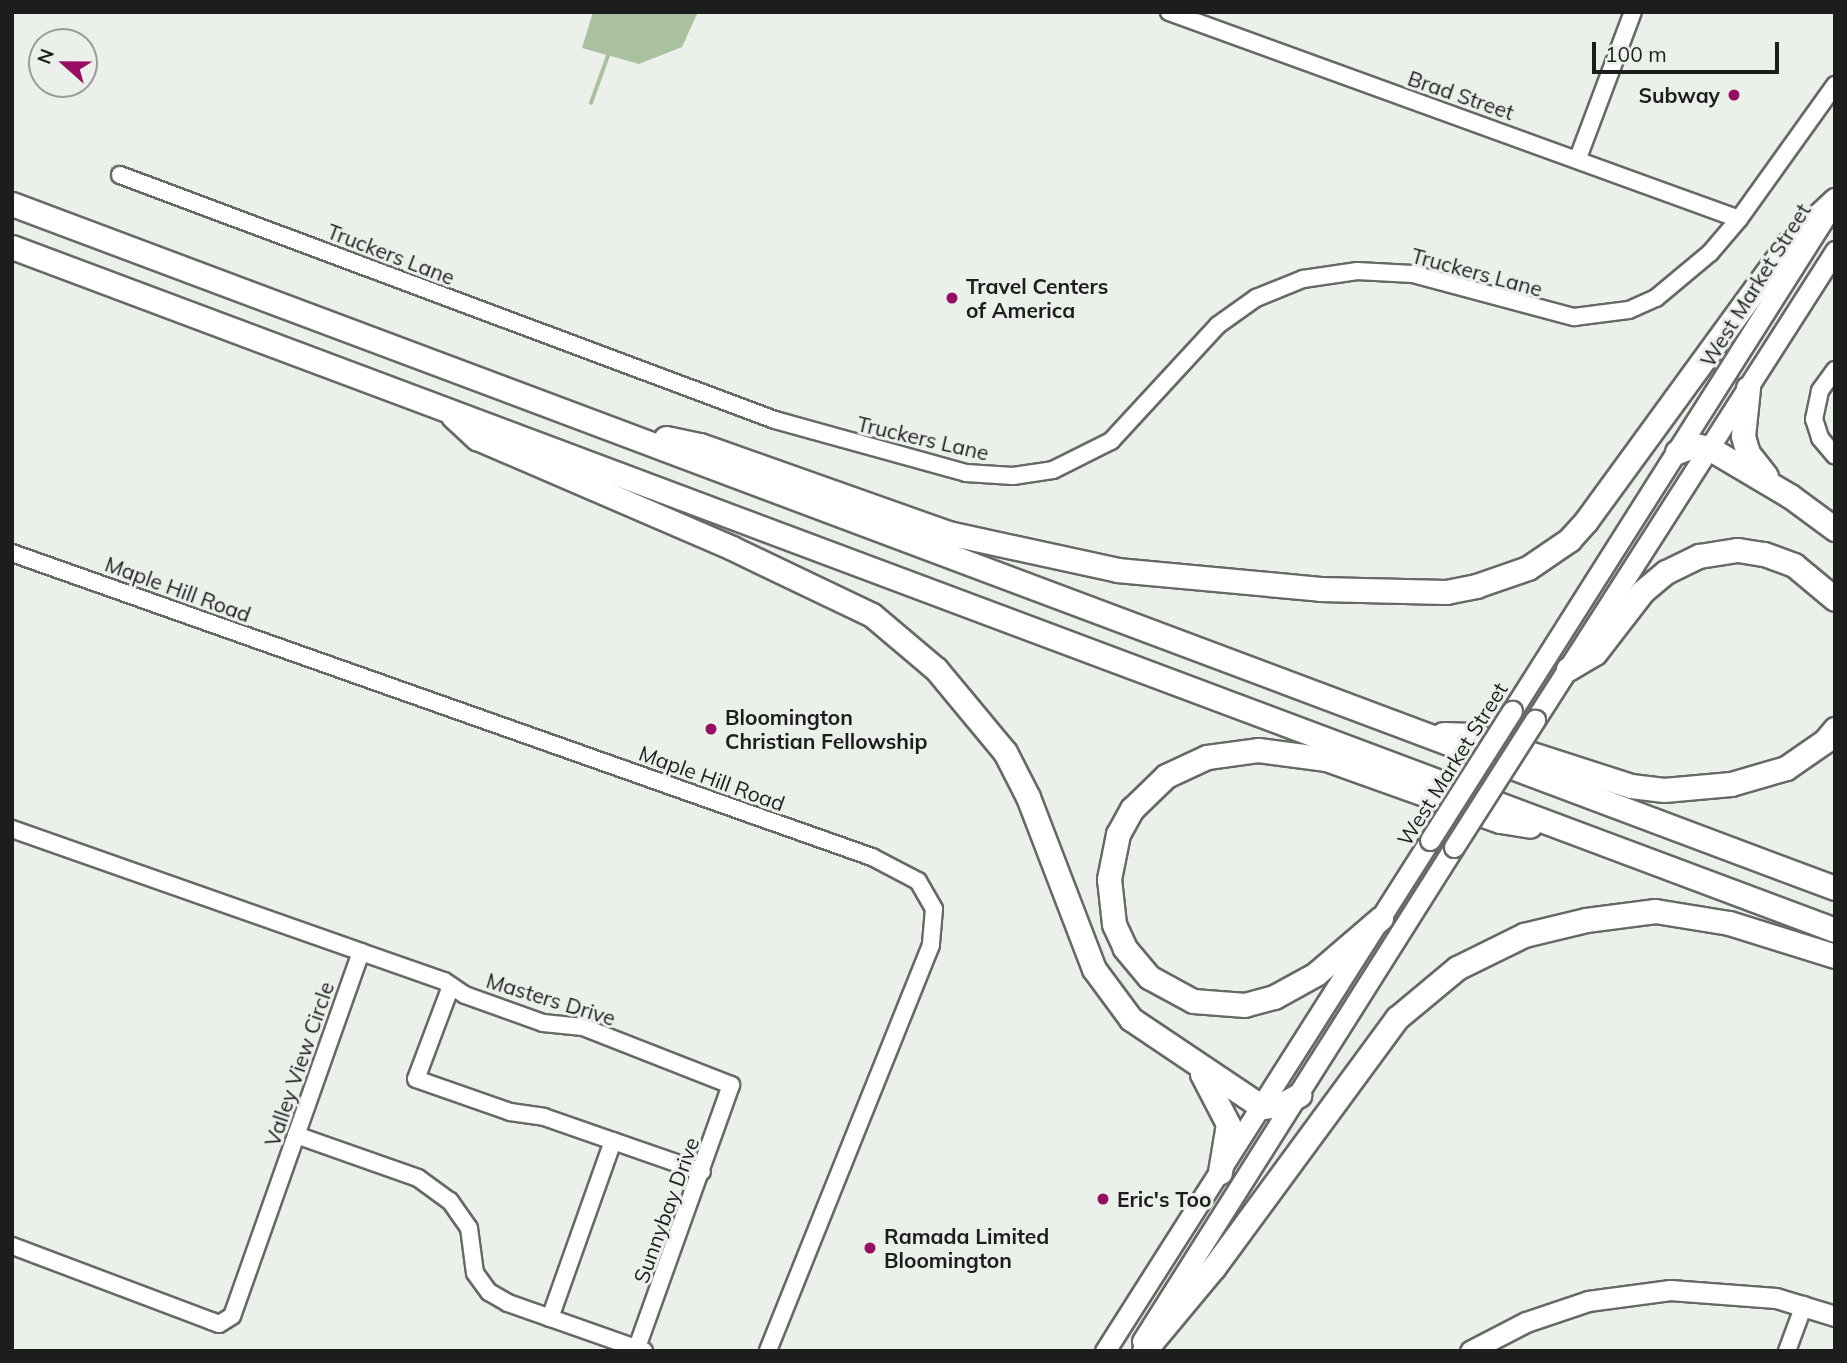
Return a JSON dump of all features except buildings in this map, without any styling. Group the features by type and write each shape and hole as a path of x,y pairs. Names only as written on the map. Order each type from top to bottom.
{"highway":[{"path":"600,424 700,444 948,533 1117,569 1320,589 1446,592 1506,578 1569,540 1606,495 1787,245 1835,200"},
{"path":"12,204 1835,888"},
{"path":"12,247 1835,930"},
{"path":"1748,388 1743,436 1748,453 1772,485"},
{"path":"443,407 477,438 872,615 936,668 1005,752 1105,986 1146,1031 1262,1107 1281,1105 1299,1094"},
{"path":"1677,452 1695,445 1709,448 1772,485 1835,529"},
{"path":"1568,669 1595,653 1643,592 1666,572 1699,556 1738,550 1763,554 1794,565 1835,599"},
{"path":"1424,734 1473,735 1631,786 1664,789 1731,784 1786,768 1825,741 1835,729"},
{"path":"1381,918 1316,974 1274,998 1245,1004 1194,1001 1149,977 1125,948 1114,925 1109,879 1118,834 1142,797 1166,776 1207,757 1258,750 1326,759 1500,821 1572,831"},
{"path":"1144,1351 1214,1267 1396,1018 1457,968 1524,935 1586,920 1655,911 1729,923 1835,956"},
{"path":"1197,1066 1223,1107 1228,1124 1220,1172"}],"main road":[{"name":"West Market Street","path":"1105,1351 1835,200"},
{"path":"1136,1351 1835,251"},
{"path":"1470,1351 1537,1318 1618,1296 1703,1290 1804,1305 1835,1316"}],"street":[{"name":"Brad Street","path":"1168,12 1578,158 1739,219"},
{"path":"1578,158 1633,12"},
{"name":"Truckers Lane","path":"120,175 775,420 847,443 991,476 1053,470 1111,441 1198,343 1237,310 1276,288 1329,274 1384,271 1442,281 1550,313 1606,316 1656,298 1710,253 1739,219 1835,85"},
{"path":"1835,370 1819,391 1814,419 1820,438 1835,456"},
{"name":"Maple Hill Road","path":"12,553 860,853 918,881 934,909 931,945 768,1351"},
{"path":"12,829 361,952"},
{"name":"Masters Drive","path":"361,952 544,1023 583,1027 731,1085"},
{"name":"Valley View Circle","path":"12,1246 185,1312 225,1322 232,1316 361,952"},
{"path":"452,986 416,1079 510,1112 544,1117 702,1172"},
{"name":"Sunnybay Drive","path":"640,1350 731,1085"},
{"path":"296,1135 418,1178 450,1201 469,1228 475,1273 489,1292 550,1318 640,1350"},
{"path":"550,1318 613,1141"},
{"path":"1787,1351 1804,1305"}],"shaded area":[{"path":"593,12 698,12 682,47 639,64 582,48"}],"waterway":[{"path":"591,103 609,53"}],"place":[{"name":"Subway","path":"1734,95"},
{"name":"Travel Centers of America","path":"952,298"},
{"name":"Bloomington Christian Fellowship","path":"711,729"},
{"name":"Eric's Too","path":"1103,1199"},
{"name":"Ramada Limited Bloomington","path":"870,1248"}]}
